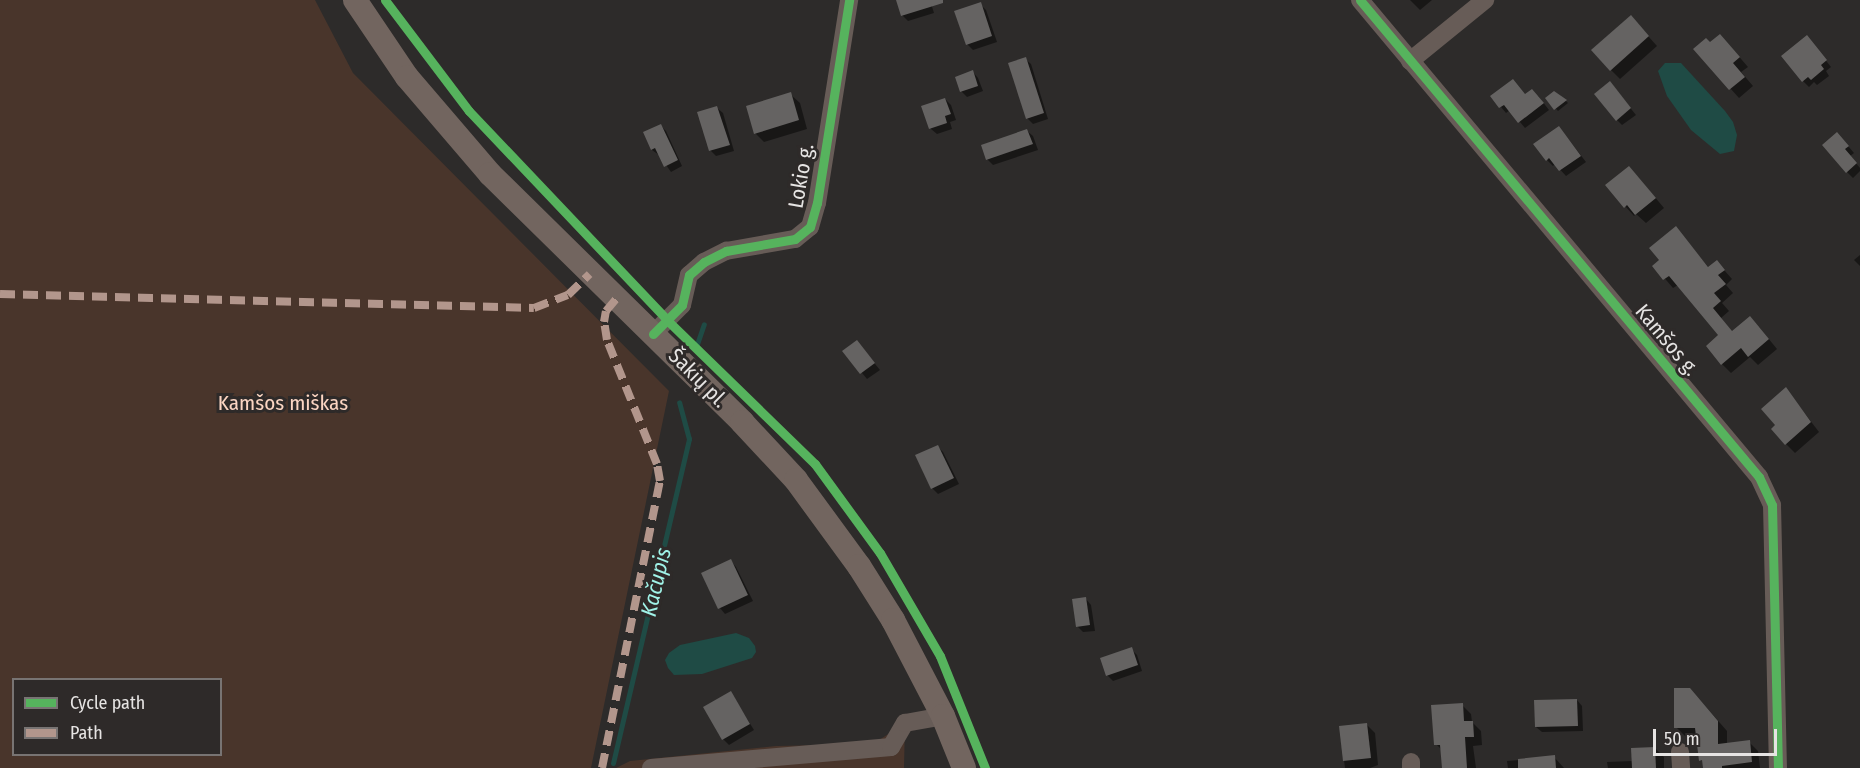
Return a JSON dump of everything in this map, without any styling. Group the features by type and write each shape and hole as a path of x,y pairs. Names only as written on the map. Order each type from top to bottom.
{"main road":[{"name":"Šakių pl.","path":"355,0 407,77 490,174 653,334 796,480 859,566 893,620 943,716 964,768"}],"street":[{"name":"Lokio g.","path":"653,334 682,305 689,275 704,262 726,251 795,239 810,227 817,203 849,0"},
{"name":"Kamšos g.","path":"1360,0 1758,477 1772,505 1778,768"},
{"path":"1410,61 1485,0"},
{"path":"651,768 891,747 905,723 943,716"}],"green space":[{"name":"Kamšos miškas","path":"0,0 315,0 353,73 669,391 591,768 0,768"},
{"path":"905,723 904,768 616,768 630,761 776,746 873,744"}],"water":[{"path":"1665,63 1681,63 1725,111 1733,122 1737,135 1734,151 1720,154 1691,130 1667,96 1658,71"},
{"path":"736,633 749,638 755,646 756,652 752,658 702,674 674,675 668,668 665,660 669,653 680,645"}],"building":[{"path":"896,0 943,0 943,3 901,16"},
{"path":"981,2 992,36 966,45 954,11"},
{"path":"1631,15 1649,36 1610,71 1591,50"},
{"path":"1720,34 1740,57 1733,63 1745,77 1729,90 1693,49 1706,38 1710,42"},
{"path":"1807,35 1827,60 1821,65 1824,69 1811,80 1808,77 1802,82 1781,56"},
{"path":"1026,57 1044,113 1026,119 1008,63"},
{"path":"973,70 978,86 960,92 955,77"},
{"path":"1513,79 1525,94 1532,89 1544,103 1518,123 1504,105 1499,108 1490,96"},
{"path":"1610,81 1631,108 1616,121 1594,94"},
{"path":"1554,91 1567,100 1554,110 1545,98"},
{"path":"791,92 799,120 754,134 746,106"},
{"path":"945,98 951,114 945,116 947,123 929,129 921,106"},
{"path":"717,106 730,145 709,151 697,112"},
{"path":"661,124 678,160 664,167 655,148 651,150 643,132"},
{"path":"1559,126 1581,156 1559,171 1549,158 1546,161 1533,144"},
{"path":"1027,129 1033,144 986,160 981,145"},
{"path":"1837,132 1849,146 1845,149 1857,163 1846,173 1822,145"},
{"path":"1629,166 1656,198 1635,215 1627,205 1624,208 1605,185"},
{"path":"1676,226 1708,267 1717,260 1725,270 1718,275 1726,284 1714,293 1721,301 1713,308 1732,331 1750,316 1769,339 1748,357 1741,348 1721,365 1706,346 1718,335 1669,276 1663,280 1652,266 1659,260 1649,248"},
{"path":"857,340 875,363 860,374 842,351"},
{"path":"1786,387 1811,422 1785,445 1771,429 1775,425 1761,409"},
{"path":"938,445 954,478 931,489 915,455"},
{"path":"731,559 748,595 718,609 701,573"},
{"path":"1086,597 1090,625 1076,627 1072,599"},
{"path":"1132,647 1138,665 1106,676 1100,658"},
{"path":"1674,688 1690,688 1718,721 1718,744 1750,740 1752,762 1722,766 1722,768 1703,768 1702,760 1699,761 1695,728 1674,728"},
{"path":"731,691 750,724 722,740 703,707"},
{"path":"1577,699 1578,726 1535,727 1534,700"},
{"path":"1463,703 1464,721 1473,721 1474,737 1465,737 1467,768 1442,768 1440,745 1434,745 1431,705"},
{"path":"1367,723 1371,758 1343,761 1339,726"},
{"path":"1655,747 1656,768 1632,768 1631,748"},
{"path":"1555,755 1556,768 1518,768 1518,759"}],"waterway":[{"name":"Kačupis","path":"696,347 704,324"},
{"name":"Kačupis","path":"613,763 689,439 679,402"}],"marked path":[{"path":"0,294 534,308 568,295 590,274"},
{"path":"602,768 660,481 657,464 607,340 604,322 606,311 616,299"}],"cycle path":[{"path":"385,0 469,111 668,321 815,464 880,553 940,656 985,768"},
{"path":"653,334 682,305 689,275 704,262 726,251 795,239 810,227 817,203 849,0"},
{"path":"1360,0 1759,477 1772,505 1778,768"}]}
